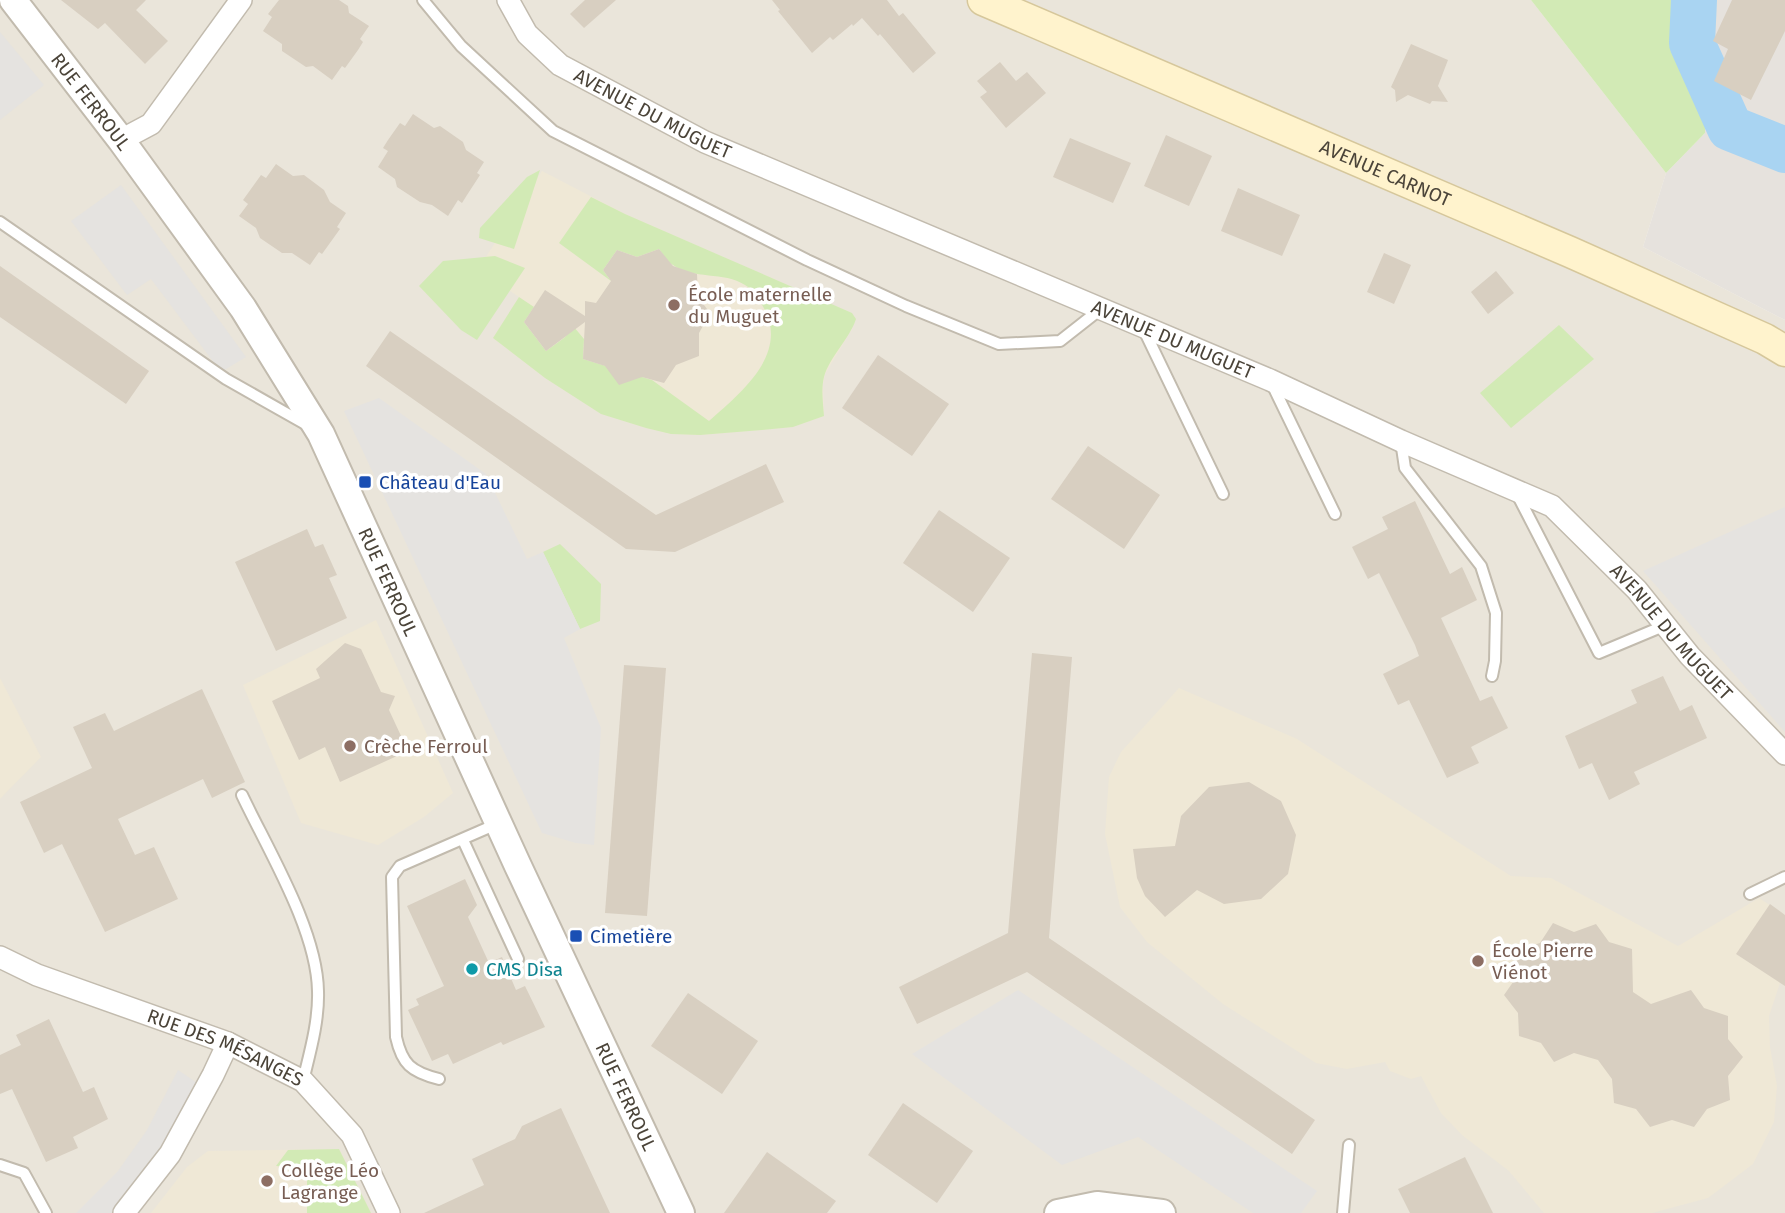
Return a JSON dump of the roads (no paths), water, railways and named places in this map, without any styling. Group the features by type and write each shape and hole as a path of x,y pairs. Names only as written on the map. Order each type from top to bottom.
{"main road":[{"name":"AVENUE CARNOT","path":"983,0 1570,252 1765,339 1785,351"}],"street":[{"name":"RUE FERROUL","path":"13,0 121,139 243,308 321,434 681,1213"},
{"path":"121,139 151,124 241,0"},
{"name":"AVENUE DU MUGUET","path":"508,0 527,34 560,65 705,142 1270,380 1401,441 1552,506 1637,590 1690,656 1785,754"},
{"name":"RUE DES MÉSANGES","path":"0,957 37,975 228,1043 303,1082 352,1135 389,1213"},
{"path":"124,1213 170,1154 228,1043"},
{"path":"1058,1213 1097,1205 1162,1213"}],"lane":[{"path":"424,0 461,46 553,131 807,260 906,306 999,344 1060,341 1102,308"},
{"path":"0,222 226,379 321,434"},
{"path":"1142,326 1223,494"},
{"path":"1270,380 1335,514"},
{"path":"1401,441 1405,468 1481,566 1496,613 1492,676"},
{"path":"1514,489 1599,653 1666,625"},
{"path":"242,795 308,933 318,990 316,1024 303,1082"},
{"path":"439,1079 420,1074 408,1066 400,1055 396,1037 392,877 400,866 499,823"},
{"path":"463,839 518,958"},
{"path":"1750,894 1785,877"},
{"path":"1343,1213 1349,1146"},
{"path":"0,1165 24,1173 46,1213"}],"waterway":[{"path":"1694,0 1692,43 1730,128 1785,150"}],"place":[{"name":"École maternelle du Muguet","path":"674,305"},
{"name":"Château d'Eau","path":"365,482"},
{"name":"Crèche Ferroul","path":"350,746"},
{"name":"Cimetière","path":"576,936"},
{"name":"École Pierre Viénot","path":"1478,961"},
{"name":"CMS Disa","path":"472,969"},
{"name":"Collège Léo Lagrange","path":"267,1181"}]}
